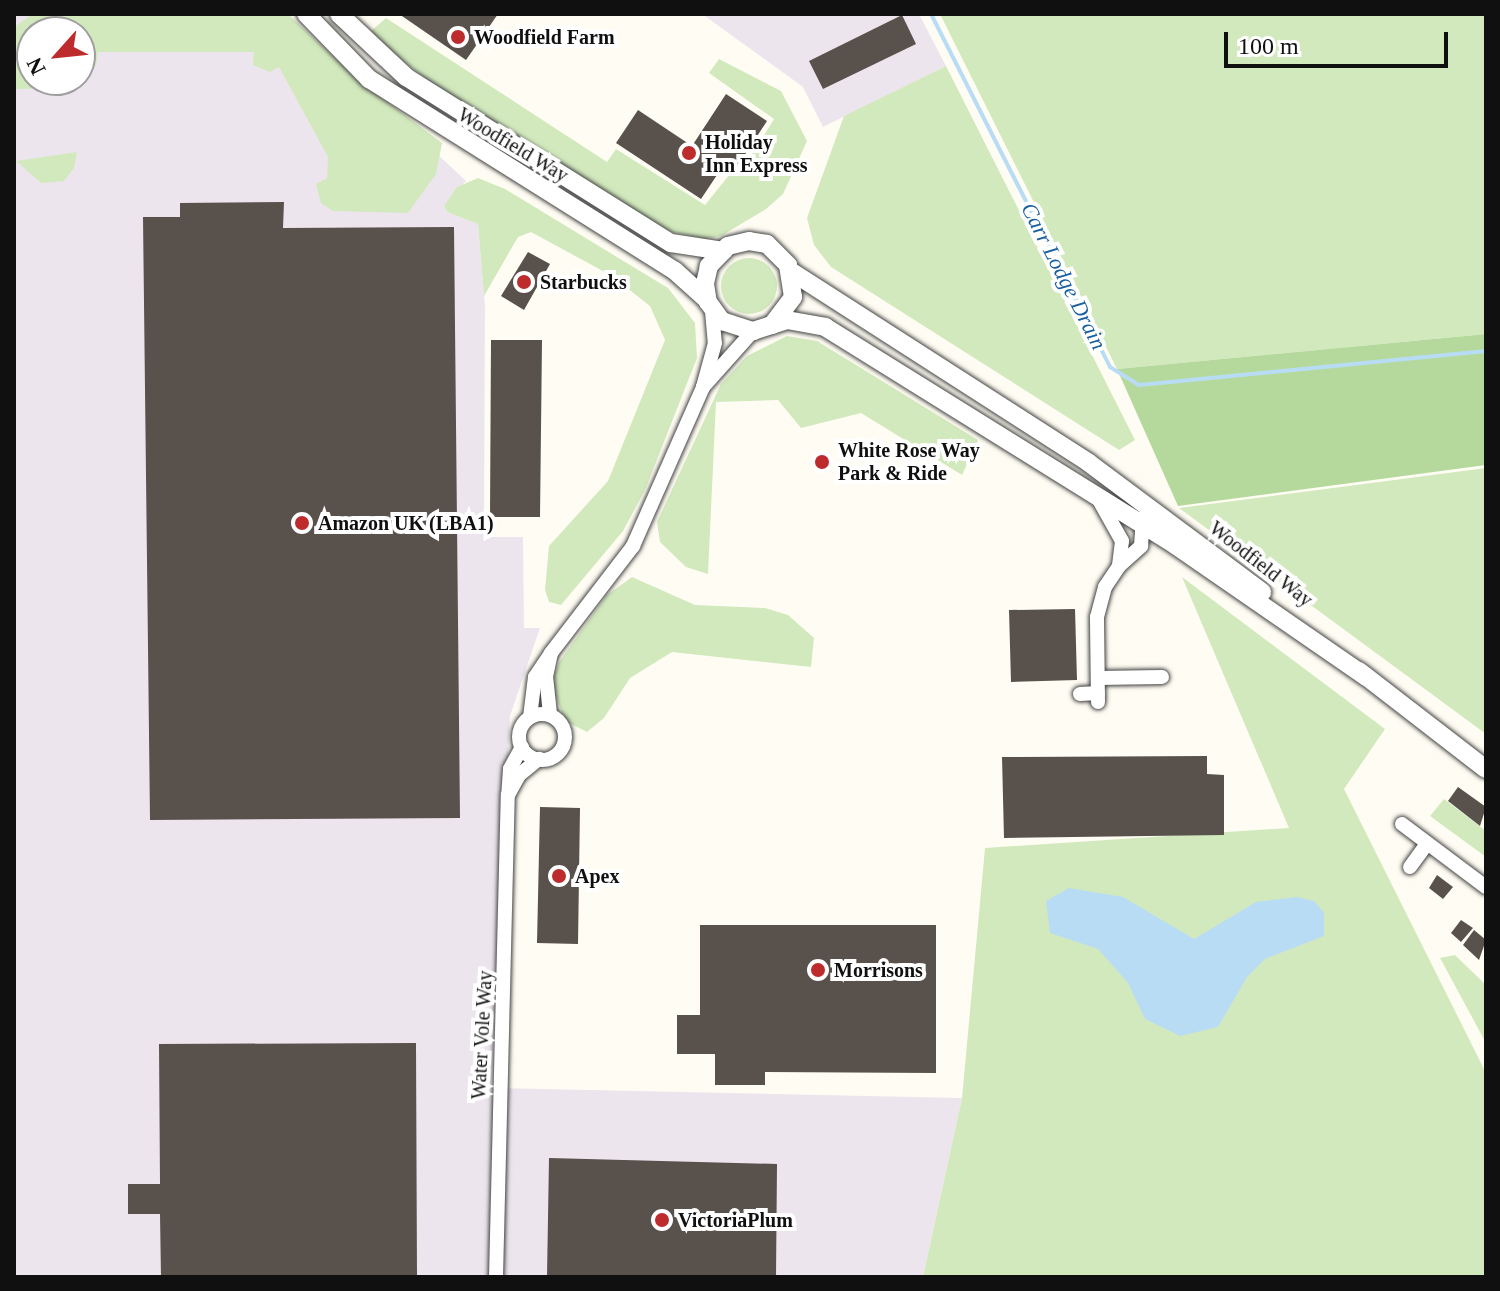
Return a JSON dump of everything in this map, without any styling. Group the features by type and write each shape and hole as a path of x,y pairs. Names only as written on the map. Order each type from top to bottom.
{"street":[{"name":"Woodfield Way","path":"306,14 369,79 675,271 699,287 710,306"},
{"name":"Woodfield Way","path":"339,14 406,77 671,243 723,251"},
{"path":"539,759 522,747 519,733 530,717 535,677 633,546 703,387 715,343 710,306 709,266 723,251 749,241 767,244 784,256 792,272 793,297 772,325 753,331 736,329 710,306"},
{"name":"Woodfield Way","path":"792,272 1127,490 1486,769"},
{"name":"Woodfield Way","path":"772,325 806,320 825,327 1145,526 1366,677"},
{"path":"703,387 753,331"},
{"name":"Woodfield Way","path":"1127,490 1145,526"},
{"name":"Woodfield Way","path":"1097,498 1122,541 1119,566"},
{"path":"1098,691 1098,608 1119,566 1139,550 1145,526"},
{"path":"508,795 519,775 539,759 557,754 564,741 562,726 550,715 546,676 551,653"},
{"path":"1080,694 1162,677"},
{"path":"530,717 550,715"},
{"name":"Water Vole Way","path":"496,1277 508,795 510,769 522,747"},
{"path":"1402,824 1486,887"},
{"path":"1410,867 1427,844"}],"shaded area":[{"path":"14,14 288,14 466,181 444,206 447,212 478,224 485,306 484,537 523,537 524,628 540,628 510,716 491,1088 962,1098 923,1277 14,1277"},
{"path":"702,14 919,14 946,66 823,127 803,87"}],"green space":[{"path":"288,14 359,81 442,143 436,174 408,213 333,211 321,203 316,184 327,178 328,157 279,67 270,72 253,65 254,52 98,52 96,66 96,16 30,16"},
{"path":"940,14 1486,14 1486,334 1117,369"},
{"path":"386,18 607,162 616,149 705,205 734,169 741,173 774,119 709,73 719,59 781,91 807,141 783,194 766,209 721,236 706,239 663,230 441,91 369,33"},
{"path":"16,26 16,89 14,89"},
{"path":"946,66 1135,440 1119,450 831,267 814,245 807,218 844,116"},
{"path":"77,152 74,168 64,181 41,183 16,161"},
{"path":"478,178 505,189 668,288 695,323 697,358 645,490 623,531 561,605 549,602 545,590 549,546 608,481 665,340 650,306 612,276 531,232 518,237 484,296 478,224 447,212 444,206 457,187"},
{"path":"749,258 769,266 777,286 769,306 749,314 729,306 721,286 729,266"},
{"path":"1486,334 1486,465 1178,506 1117,369"},
{"path":"787,336 817,341 978,440 962,475 861,413 801,428 778,400 716,402 708,574 686,567 660,542 657,522 721,384 747,356"},
{"path":"1486,468 1486,734 1179,508"},
{"path":"632,577 695,605 765,608 788,615 814,638 811,667 672,652 630,678 604,718 587,732 565,721 551,683 560,661 607,595"},
{"path":"1182,577 1385,729 1344,789 1486,1073 1486,1277 923,1277 962,1098 985,848 1289,828"},
{"path":"1444,799 1486,831 1486,857 1430,816"},
{"path":"1455,955 1486,985 1486,1043 1440,958"}],"water":[{"path":"1069,888 1123,897 1194,939 1256,902 1297,897 1314,901 1324,913 1324,936 1265,959 1247,977 1218,1027 1180,1036 1145,1019 1128,983 1098,949 1050,933 1046,901"}],"building":[{"name":"Woodfield Farm","path":"399,14 498,14 466,60"},
{"path":"902,15 916,44 823,89 809,61"},
{"name":"Holiday Inn Express","path":"726,94 767,121 737,167 727,160 701,199 616,143 638,110 692,146"},
{"name":"Amazon UK (LBA1)","path":"284,202 283,228 454,227 460,818 150,820 143,217 180,217 180,203"},
{"name":"Starbucks","path":"528,252 550,264 524,310 501,296"},
{"path":"491,340 542,340 540,517 490,517"},
{"path":"1075,609 1077,680 1011,682 1009,610"},
{"path":"1207,756 1207,774 1224,775 1224,835 1004,838 1002,757"},
{"path":"1458,787 1486,807 1480,826 1448,801"},
{"name":"Apex","path":"540,807 580,808 578,944 537,943"},
{"path":"1437,875 1453,887 1443,899 1429,888"},
{"path":"1461,920 1473,928 1461,942 1451,933"},
{"name":"Morrisons","path":"700,925 936,925 936,1073 765,1072 765,1085 715,1085 715,1054 677,1054 677,1015 700,1015"},
{"path":"1474,930 1486,940 1479,960 1463,945"},
{"path":"416,1043 417,1277 161,1277 160,1214 128,1214 128,1184 160,1184 159,1044"},
{"name":"VictoriaPlum","path":"549,1158 777,1164 776,1277 547,1277"}],"waterway":[{"name":"Carr Lodge Drain","path":"931,14 1110,367 1139,385 1486,351"}],"place":[{"name":"Woodfield Farm","path":"458,37"},
{"name":"Holiday Inn Express","path":"689,153"},
{"name":"Starbucks","path":"524,282"},
{"name":"White Rose Way Park & Ride","path":"822,462"},
{"name":"Amazon UK (LBA1)","path":"302,523"},
{"name":"Apex","path":"559,876"},
{"name":"Morrisons","path":"818,970"},
{"name":"VictoriaPlum","path":"662,1220"}]}
